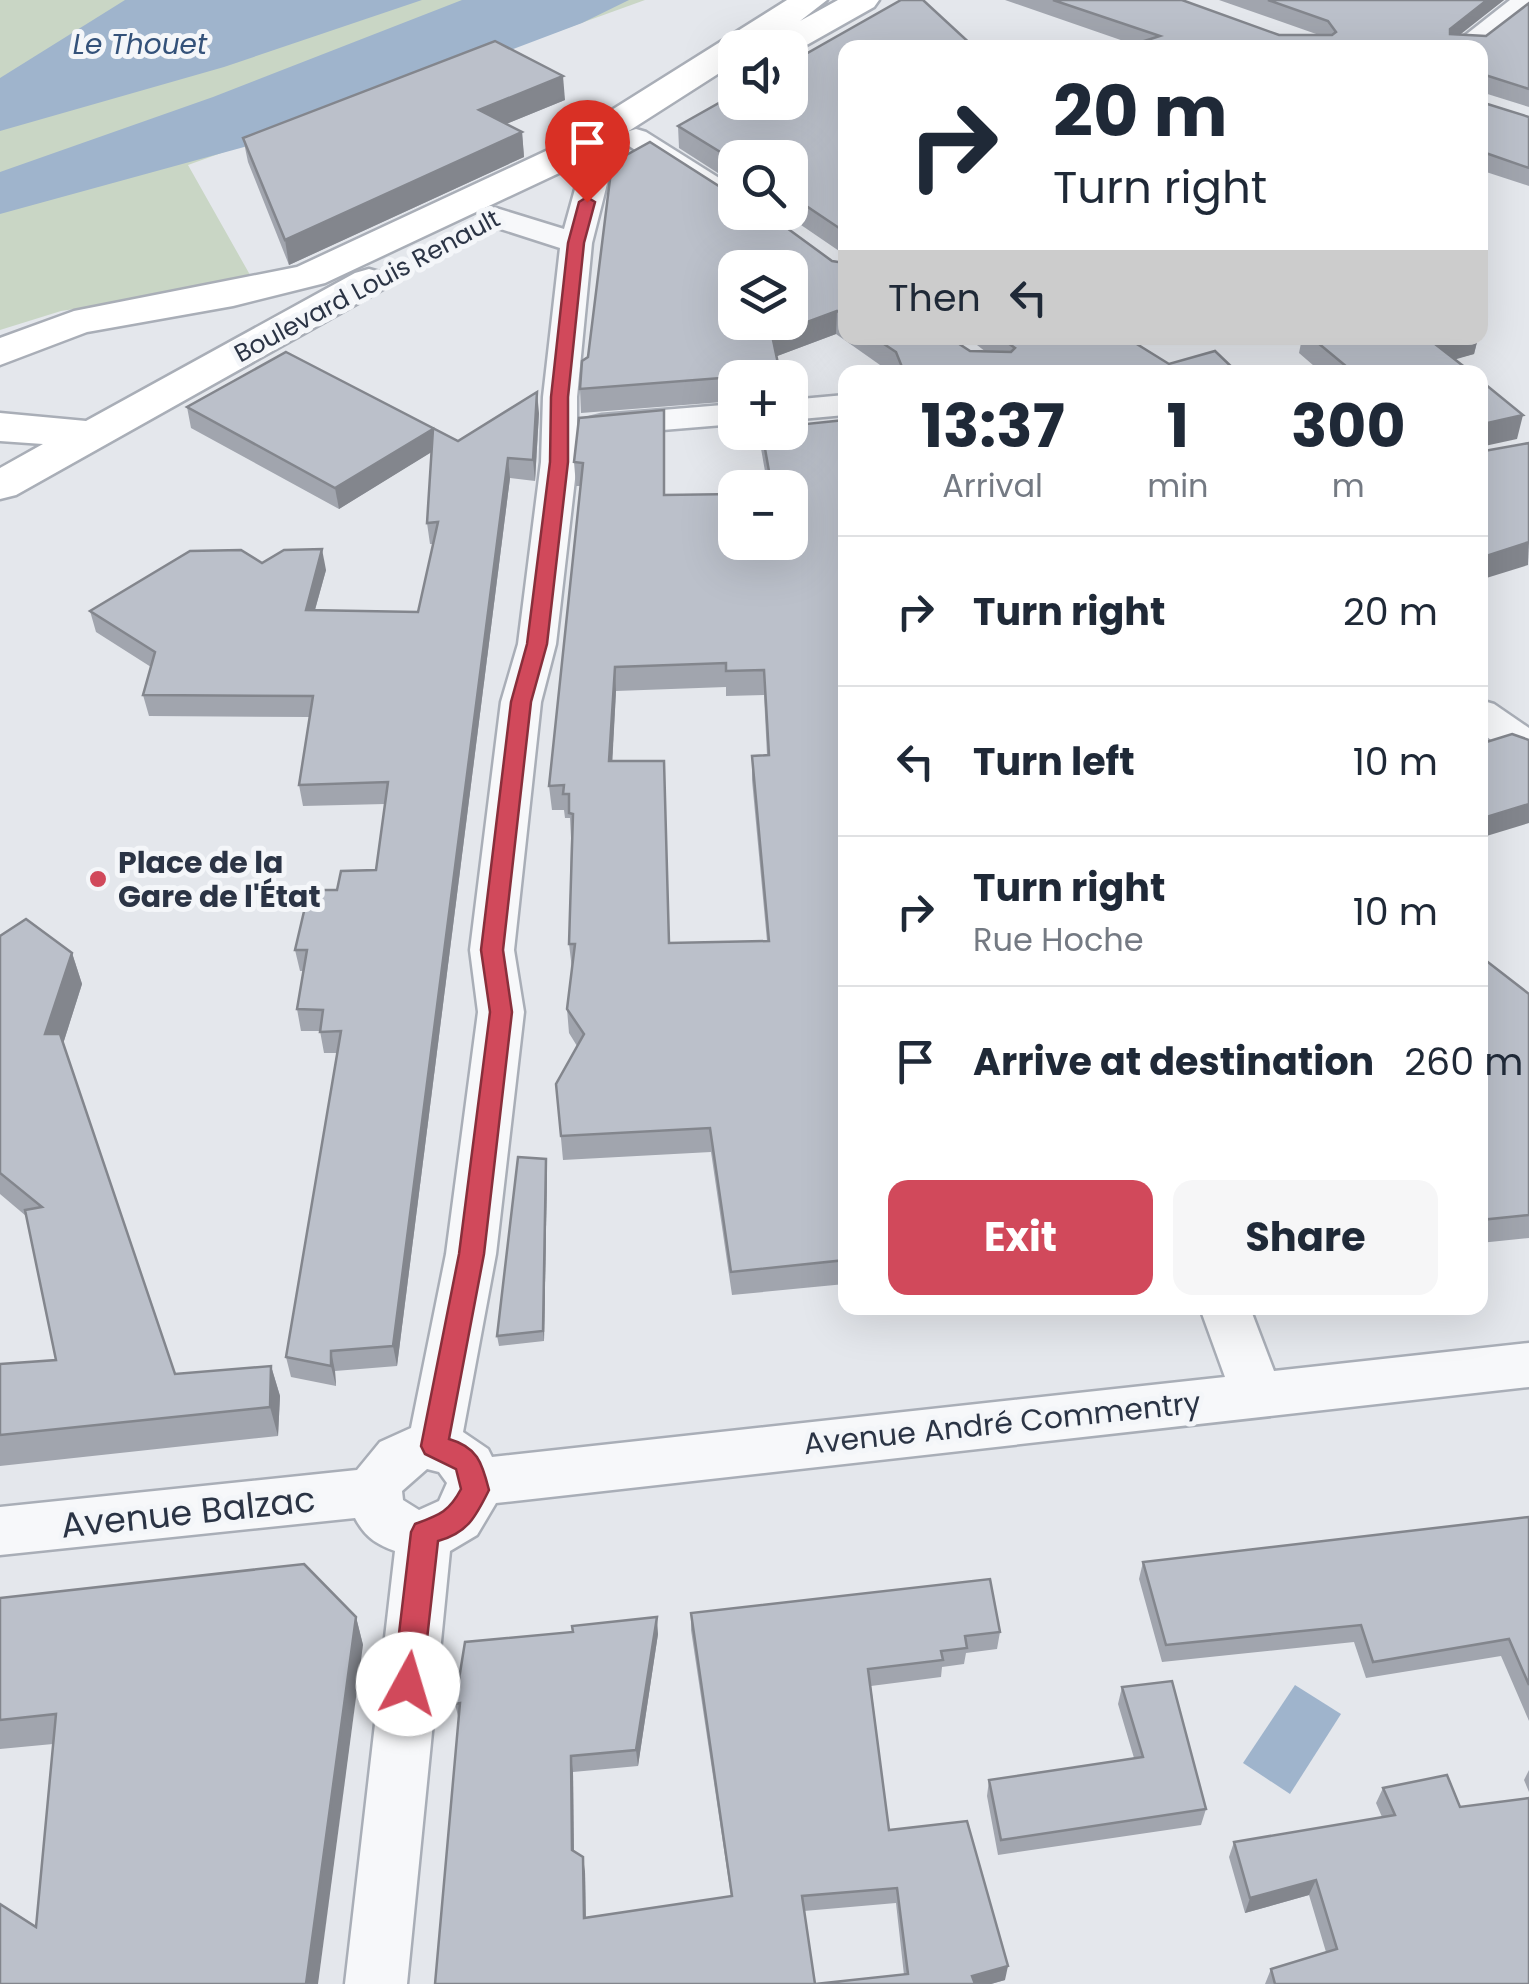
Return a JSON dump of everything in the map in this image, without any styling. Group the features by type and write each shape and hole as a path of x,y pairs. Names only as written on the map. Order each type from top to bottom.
{"main road":[{"name":"Boulevard Louis Renault","path":"4,353 80,324 268,289 310,275 535,172 810,0"},
{"path":"808,30 862,0"},
{"name":"Boulevard Louis Renault","path":"0,486 379,276 598,164 718,83"},
{"name":"Boulevard Louis Renault","path":"167,307 198,330 205,342 203,374"},
{"path":"0,426 8,430 96,434"}],"street":[{"path":"1474,40 1528,0"},
{"path":"636,138 718,190"},
{"path":"434,1446 471,1254 501,1012 492,950 521,702 537,644 559,462 558,428 576,243 598,164"},
{"path":"496,216 576,243"},
{"path":"808,408 838,406"},
{"path":"558,428 718,415"},
{"path":"1488,719 1529,748"},
{"path":"1228,1315 1257,1394"},
{"name":"Avenue André Commentry","path":"475,1482 1529,1364"},
{"path":"434,1446 456,1452 468,1462 475,1482 471,1504 448,1526 425,1532 400,1529 379,1509 376,1492 384,1468 410,1450 434,1446"},
{"name":"Avenue Balzac","path":"0,1531 376,1492"},
{"path":"376,1984 425,1532"}],"green space":[{"path":"0,0 645,0 188,165 254,282 61,311 0,330"}],"water":[{"name":"Le Thouet","path":"125,0 422,0 224,67 0,131 0,78"},
{"name":"Le Thouet","path":"462,0 629,0 582,23 284,136 0,214 0,172 213,97"},
{"path":"1295,1685 1341,1714 1290,1794 1243,1763"}],"building":[{"path":"901,0 923,0 966,40 838,40 838,227 808,207 808,140 718,140 718,151 678,126 718,104 718,120 808,120 808,53"},
{"path":"1053,0 1182,0 1279,35 1336,32 1328,21 1268,0 1487,0 1450,29 1450,34 1486,36 1529,3 1529,89 1488,76 1488,40 1147,40 1160,36"},
{"path":"495,41 563,76 479,110 522,132 285,240 243,138"},
{"path":"1488,104 1529,117 1529,168 1488,154"},
{"path":"650,142 718,185 718,230 790,230 838,262 838,312 808,322 808,250 718,250 718,340 773,340 777,360 718,360 718,378 580,389 582,361 588,357 612,163"},
{"path":"886,345 961,345 970,351 1011,352 1015,348 1011,345 1138,345 1169,364 1215,351 1230,365 901,365 896,352"},
{"path":"1320,345 1436,345 1462,365 1345,365"},
{"path":"286,352 458,441 537,392 533,460 508,458 393,1346 331,1351 331,1366 286,1357 341,1031 320,1032 323,1010 297,1009 307,950 295,950 309,890 337,890 341,871 376,870 388,782 299,785 313,696 143,695 155,652 90,611 190,551 241,550 262,563 284,550 322,549 306,610 418,612 438,522 427,523 433,429 335,488 187,407"},
{"path":"1488,387 1523,415 1488,423"},
{"path":"664,410 664,495 718,494 718,560 808,560 808,470 769,470 765,450 808,450 808,424 838,421 838,1261 731,1272 710,1128 561,1136 556,1084 584,1034 567,1009 575,944 569,944 573,814 569,813 569,794 563,794 564,785 549,786 583,463 574,462 579,418","holes":["726,663 726,671 764,670 769,755 752,756 769,941 669,943 664,761 609,761 615,667"]},
{"path":"1529,443 1529,542 1488,555 1488,450"},
{"path":"1512,734 1529,740 1529,804 1488,817 1488,742"},
{"path":"26,919 72,953 45,1034 60,1034 175,1374 271,1366 270,1407 0,1435 0,1364 56,1360 25,1210 42,1207 0,1173 0,936"},
{"path":"1488,962 1529,994 1529,1215 1488,1219"},
{"path":"518,1157 546,1159 543,1331 497,1336"},
{"path":"1529,1517 1529,1685 1509,1639 1373,1662 1361,1625 1166,1645 1143,1562"},
{"path":"304,1564 356,1617 306,1984 0,1984 0,1904 36,1927 56,1714 0,1720 0,1598"},
{"path":"990,1579 1000,1632 965,1636 967,1648 941,1651 943,1660 868,1669 889,1830 967,1821 1008,1966 972,1976 975,1984 815,1984 435,1984 460,1703 455,1704 465,1642 573,1632 572,1626 657,1617 636,1750 571,1756 572,1850 583,1857 584,1918 732,1896 691,1613","holes":["897,1888 908,1974 815,1984 802,1896"]},
{"path":"1172,1681 1206,1809 1001,1840 989,1780 1143,1757 1122,1687"},
{"path":"1447,1775 1460,1807 1529,1798 1529,1984 1275,1984 1271,1969 1337,1949 1316,1880 1250,1898 1234,1842 1395,1815 1383,1788"}],"place":[{"name":"Place de la Gare de l'État","path":"98,879"}],"route":[{"path":"408,1684 425,1532 448,1526 462,1516 475,1490 468,1462 456,1452 434,1446 471,1254 501,1012 492,950 521,702 537,644 559,462 560,397 576,243 587,202"}]}
